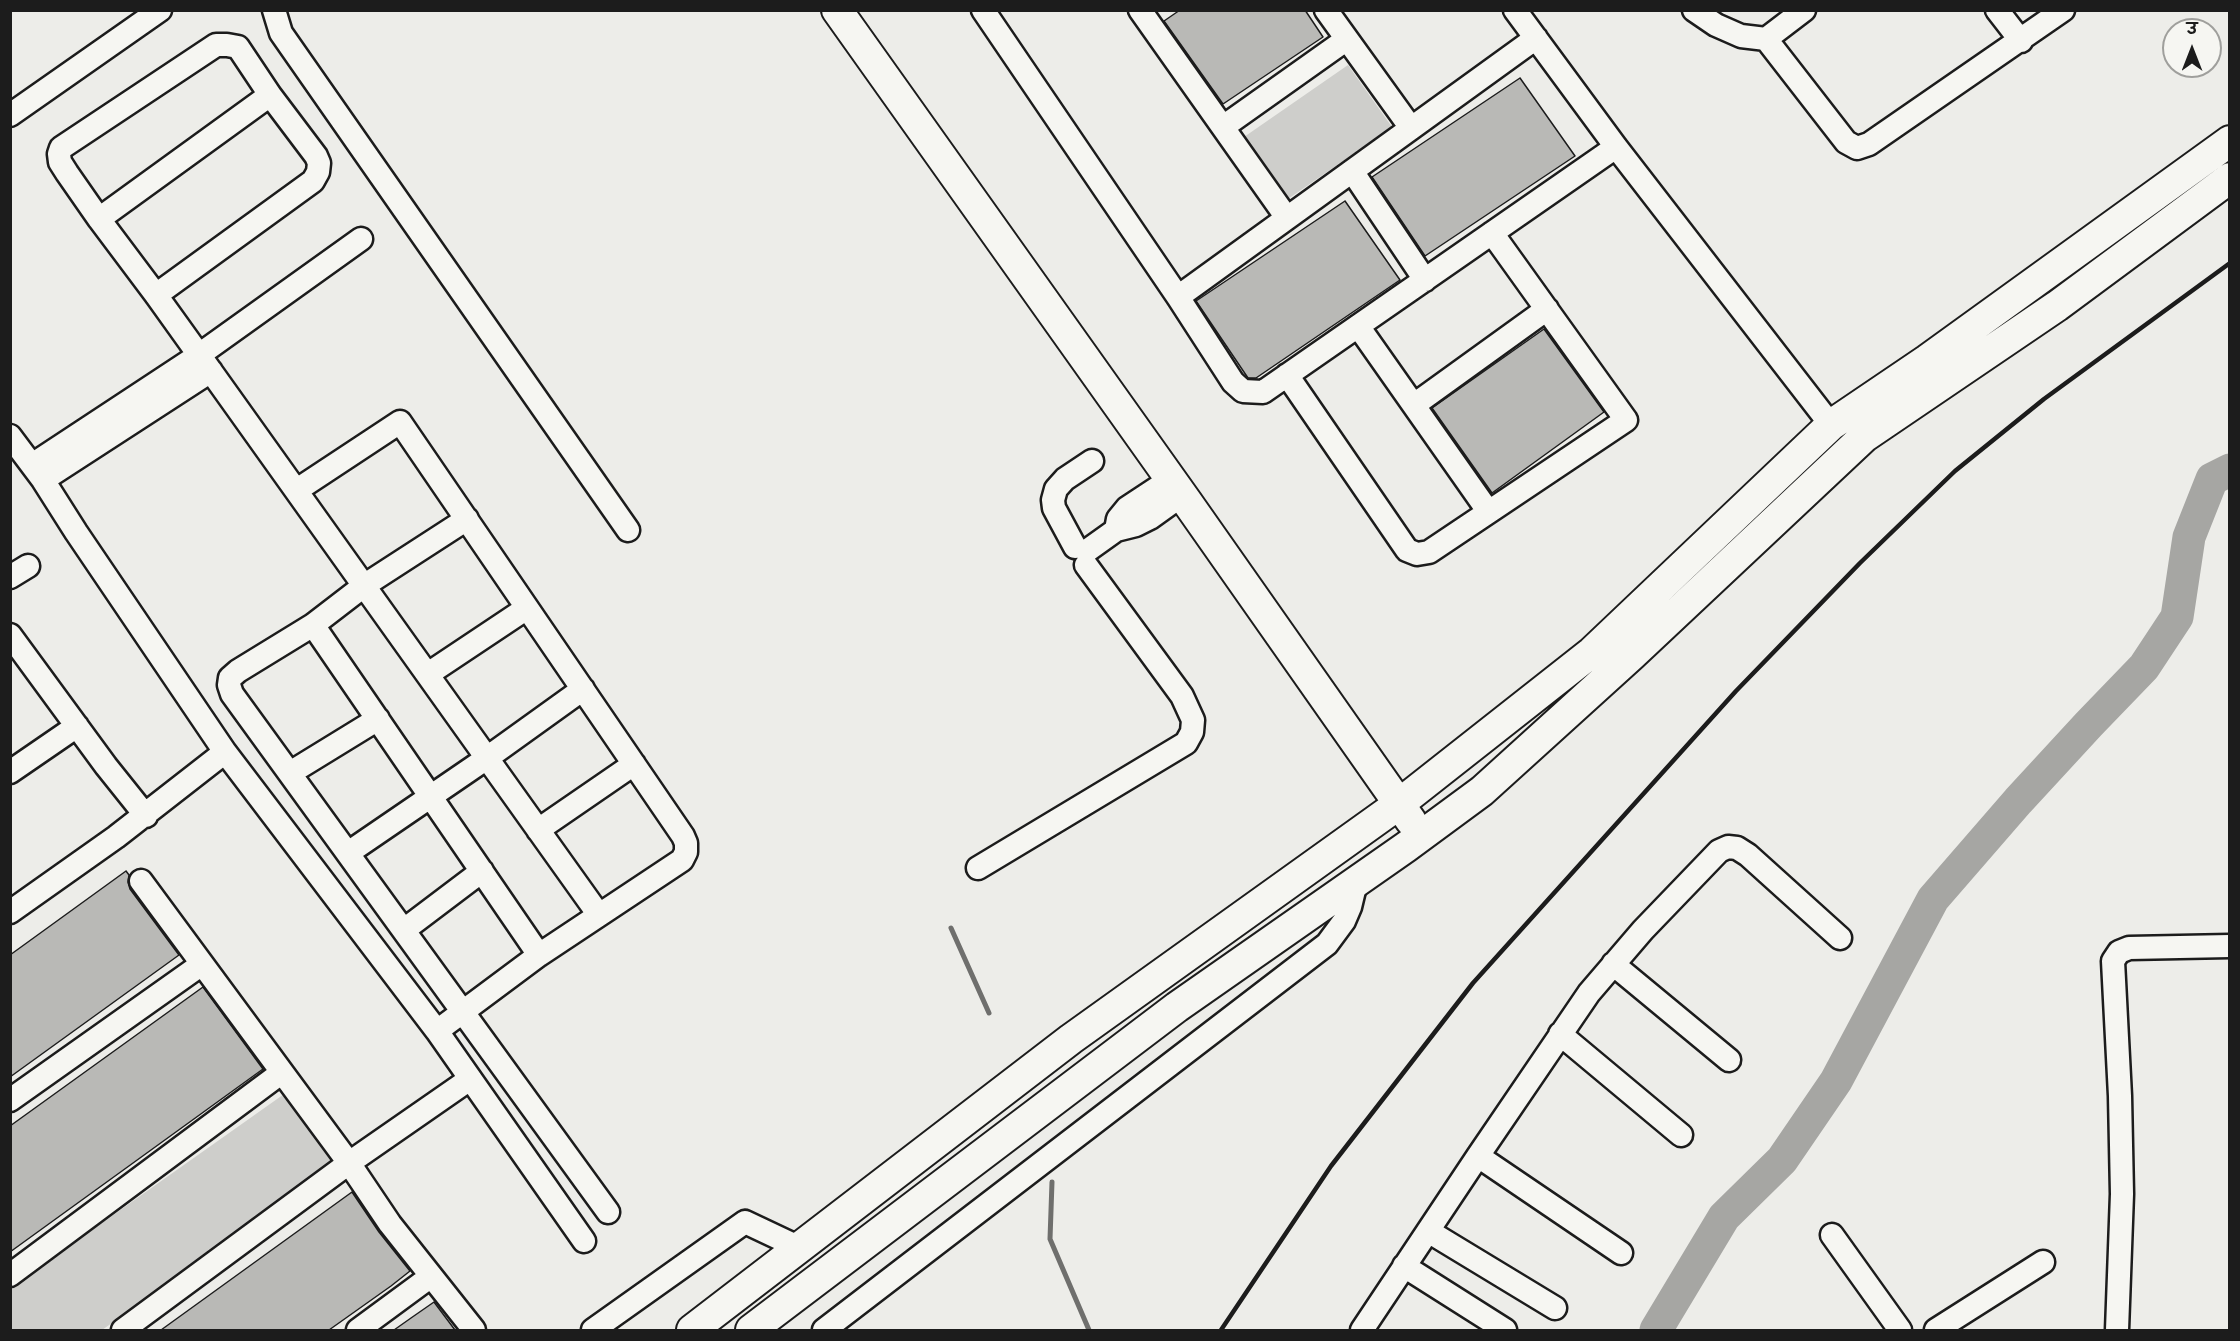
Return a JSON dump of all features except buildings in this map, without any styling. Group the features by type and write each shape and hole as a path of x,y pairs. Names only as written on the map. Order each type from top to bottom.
{"main road":[{"path":"837,10 1422,836"},
{"path":"692,1330 1071,1040 1400,804 1592,652 1831,425 1927,360 2229,141"},
{"path":"751,1330 1177,1007 1422,836 1482,791 1632,655 1864,437 2056,306 2229,178"}],"street":[{"path":"10,115 160,10"},
{"path":"274,10 281,33 627,530"},
{"path":"983,10 1233,382 1243,391 1263,392 1616,147"},
{"path":"1326,10 1411,128"},
{"path":"1515,10 1616,147 1831,425"},
{"path":"1694,10 1716,25 1741,36 1766,39 1804,10"},
{"path":"1997,10 2021,41"},
{"path":"1766,39 1846,142 1857,148 1869,144 2063,10"},
{"path":"1145,12 1287,218"},
{"path":"1178,297 1536,38"},
{"path":"1223,127 1347,39"},
{"path":"156,296 313,180 318,172 319,162 316,156 270,95 238,47 216,45 62,148 59,154 60,162 99,219 297,490 599,915"},
{"path":"99,219 270,95"},
{"path":"1352,171 1425,280"},
{"path":"1287,375 1407,550 1417,554 1429,552 1626,420 1492,233"},
{"path":"37,472 206,363 361,239"},
{"path":"1414,405 1546,309"},
{"path":"1358,326 1488,511"},
{"path":"297,490 400,422 683,836 686,852 682,860 539,955 437,1031"},
{"path":"10,436 37,472 75,532 225,752 437,1031 584,1240"},
{"path":"978,868 1186,743 1192,732 1193,720 1182,696 1083,554 1054,508 1053,500 1056,489 1065,479 1092,460"},
{"path":"1083,554 1116,530 1136,525 1150,518 1176,487"},
{"path":"467,519 365,585 313,625 238,671 230,678 229,685 232,694 608,1212"},
{"path":"428,674 527,608"},
{"path":"313,625 539,955"},
{"path":"10,635 106,766 146,816"},
{"path":"348,852 488,758 583,689"},
{"path":"290,773 378,719"},
{"path":"10,772 76,726"},
{"path":"10,912 146,816 225,752"},
{"path":"538,830 634,764"},
{"path":"1362,1330 1589,993 1613,964 1719,851 1728,847 1737,848 1748,855 1840,938"},
{"path":"404,930 482,871"},
{"path":"141,881 349,1163 390,1224 474,1330"},
{"path":"824,1330 1327,944 1339,930 1347,914 1356,882"},
{"path":"2117,1330 2122,1194 2113,961 2119,952 2129,948 2229,946"},
{"path":"10,1100 202,964"},
{"path":"1613,964 1729,1060"},
{"path":"1560,1034 1681,1135"},
{"path":"10,1275 281,1073"},
{"path":"123,1330 349,1163 470,1079"},
{"path":"1478,1156 1621,1253"},
{"path":"594,1330 745,1222 800,1248"},
{"path":"1428,1231 1555,1308"},
{"path":"1832,1235 1900,1330"},
{"path":"1936,1330 2043,1262"},
{"path":"1404,1266 1505,1330"},
{"path":"358,1330 430,1277"}],"shaded area":[{"path":"1348,65 1392,127 1288,199 1244,137"},
{"path":"287,1092 338,1163 102,1330 11,1330 10,1288"}],"waterway":[{"path":"1656,1330 1724,1217 1782,1160 1836,1081 1933,899 2018,801 2144,667 2177,617 2189,537 2212,479 2230,470"},
{"path":"951,928 989,1013"},
{"path":"1052,1182 1050,1239 1089,1330"}],"railway":[{"path":"1221,1330 1331,1166 1473,983 1736,691 1860,563 1955,471 2044,399 2230,263"}]}
